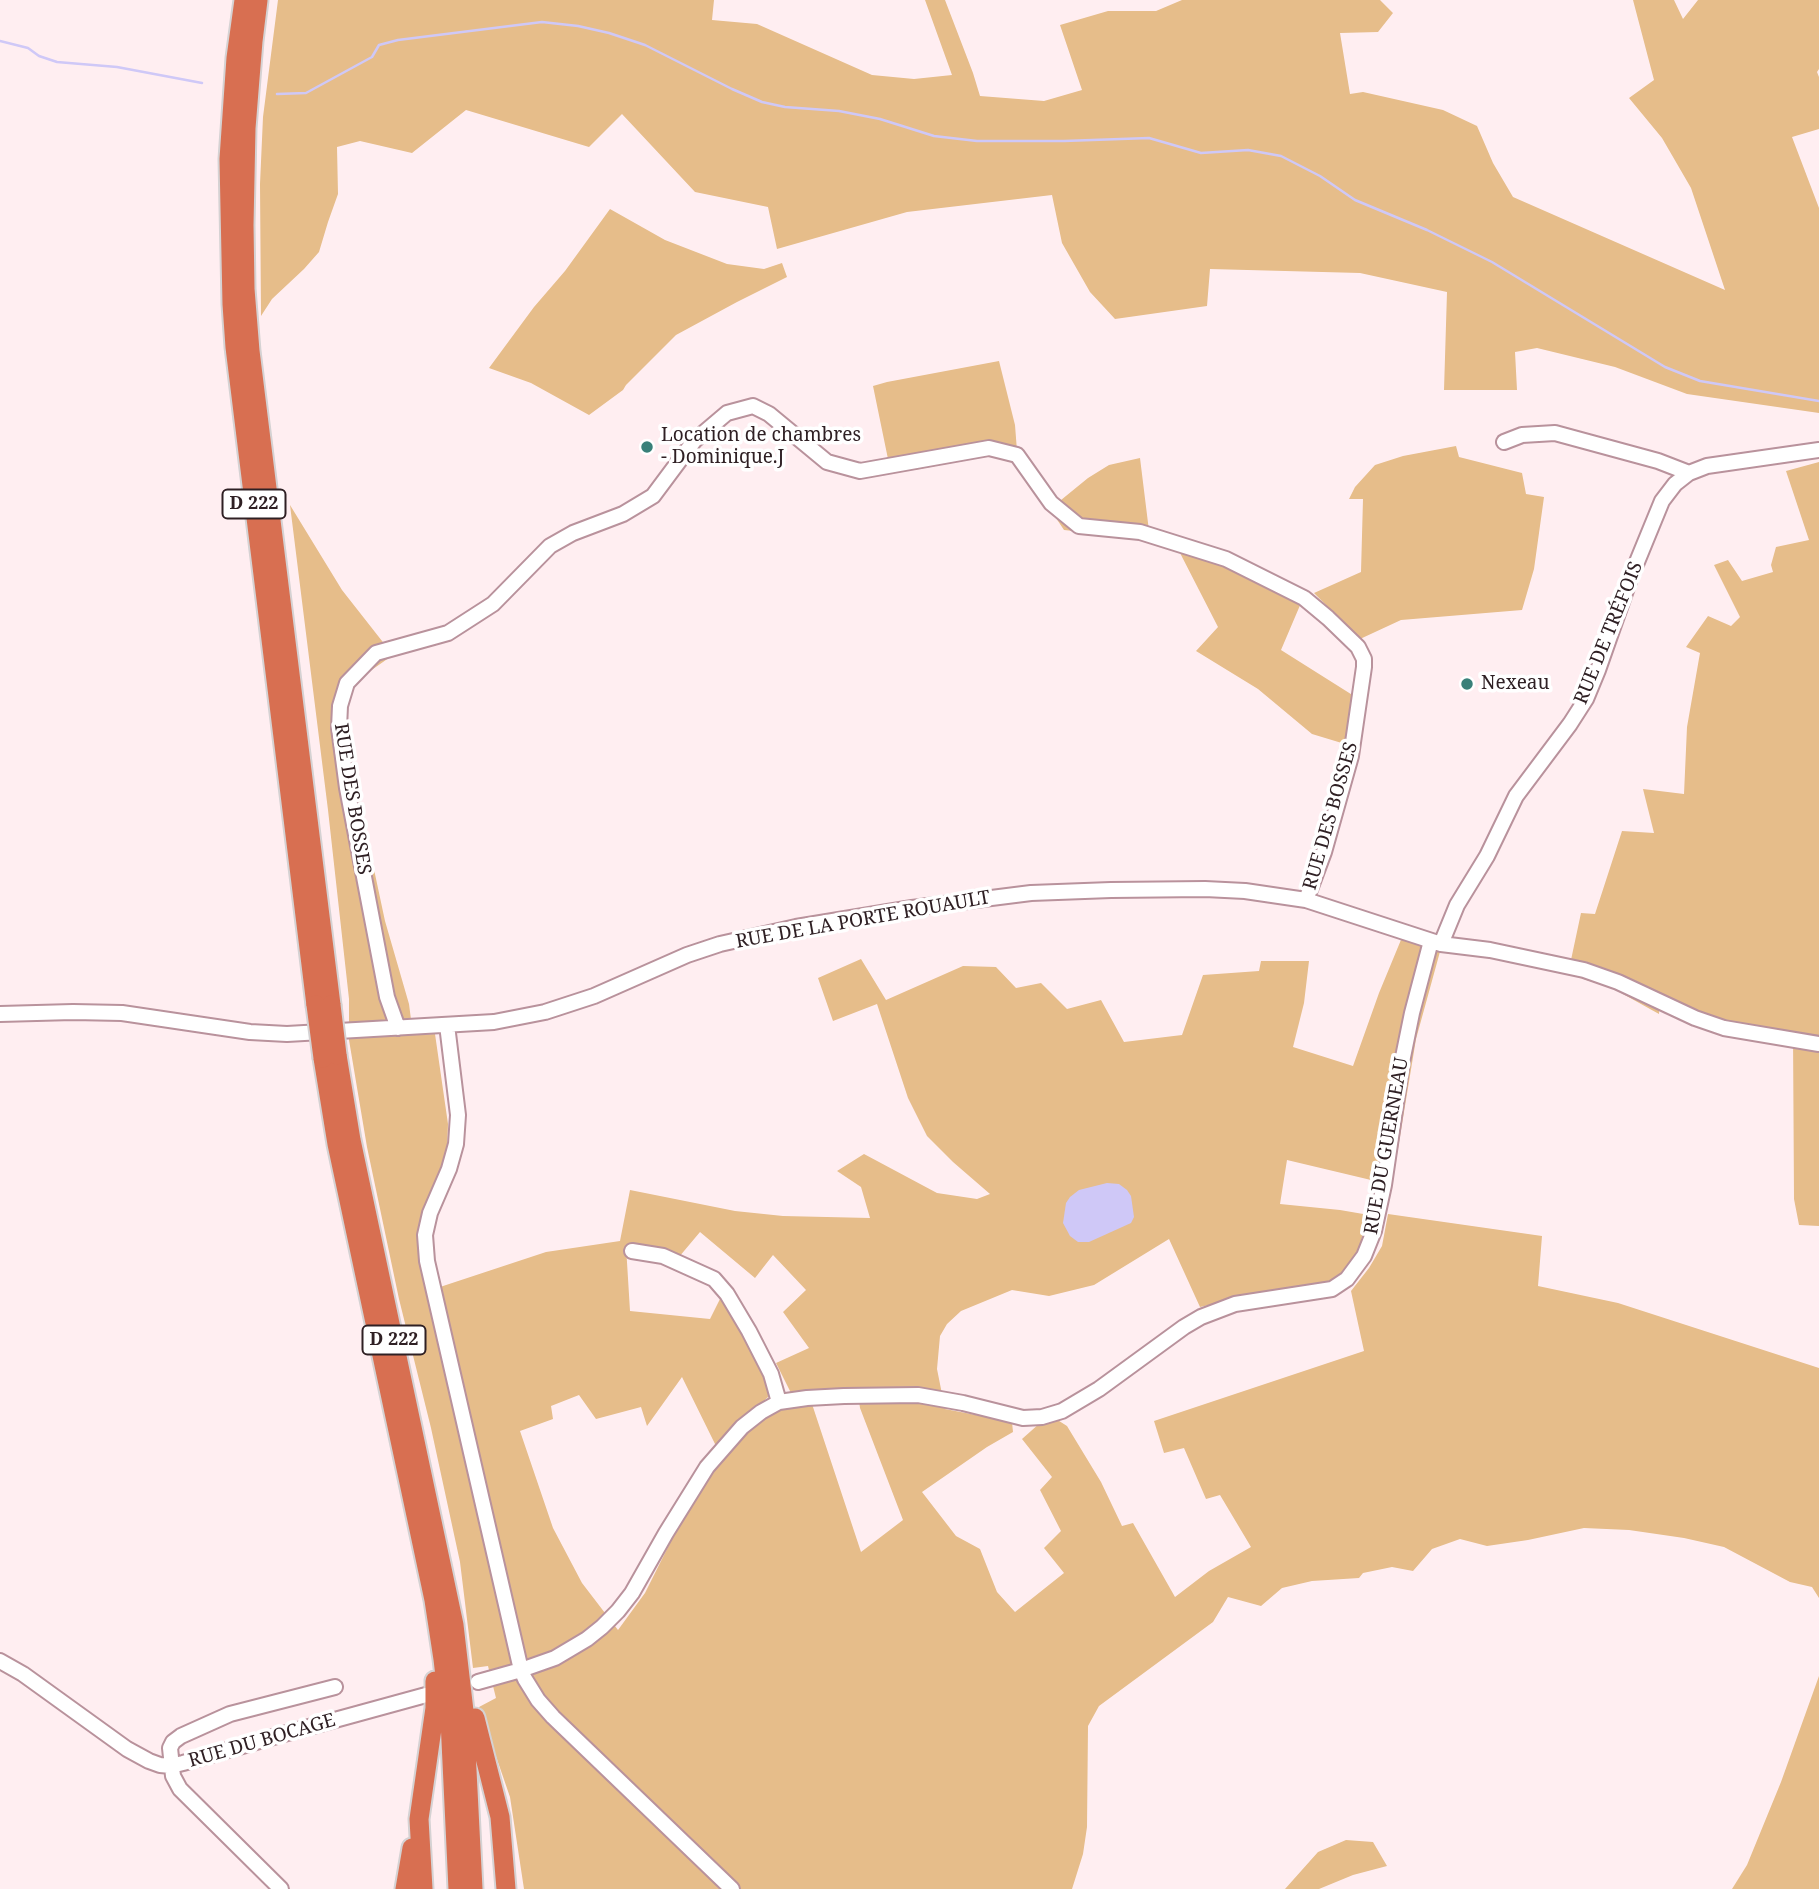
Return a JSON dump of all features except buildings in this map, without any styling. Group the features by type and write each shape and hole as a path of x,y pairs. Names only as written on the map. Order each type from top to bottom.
{"highway":[{"name":"D 222","path":"244,0 236,58 229,159 233,314 237,360 330,1057 337,1143 434,1600 443,1660 450,1720 458,1889"},
{"name":"D 222","path":"258,0 246,128 246,302 323,1005"},
{"name":"D 222","path":"330,1057 351,1140 454,1625 464,1711 473,1889"},
{"path":"405,1889 419,1819 435,1708 431,1619 434,1600"},
{"path":"454,1625 465,1651 476,1726 500,1817 513,1889"},
{"path":"500,1817 506,1889"},
{"path":"419,1819 423,1889"}],"street":[{"name":"RUE DES BOSSES","path":"398,1028 387,997 347,788 339,728 340,706 347,683 376,653 448,633 493,604 550,547 573,533 623,514 653,496 694,441 727,413 753,406 769,414 827,462 860,471 989,448 1017,456 1051,503 1079,526 1140,532 1226,559 1304,598 1328,618 1357,647 1364,659 1364,667 1351,756 1324,852 1306,900"},
{"path":"1504,442 1522,435 1555,433 1658,461 1689,473"},
{"name":"RUE DE TRÉFOIS","path":"1436,942 1487,856 1516,796 1586,699 1662,501 1675,484 1689,473 1707,466 1819,450"},
{"name":"RUE DE LA PORTE ROUAULT","path":"0,1014 122,1013 250,1032 287,1034 494,1022 545,1012 594,996 687,955 720,944 796,927 1031,893 1205,889 1245,891 1306,900 1436,942 1490,950 1584,970 1724,1028 1819,1044"},
{"name":"RUE DU GUERNEAU","path":"779,1402 844,1396 918,1395 1023,1418 1042,1417 1062,1411 1099,1389 1201,1317 1235,1304 1332,1289 1347,1279 1364,1256 1374,1231 1412,1013 1436,942"},
{"path":"447,1025 458,1115 456,1144 449,1169 430,1213 425,1236 427,1261 521,1670 538,1700 553,1717 732,1889"},
{"path":"478,1682 555,1658 587,1639 618,1611 632,1593 707,1467 742,1427 779,1402 771,1374 749,1331 727,1294 714,1279 663,1256 632,1251"},
{"name":"RUE DU BOCAGE","path":"0,1661 23,1674 127,1749 149,1761 171,1766 426,1695"},
{"path":"281,1889 180,1789 173,1776 170,1748 181,1736 230,1714 335,1687"}],"shaded area":[{"path":"278,0 714,0 712,20 757,24 872,75 914,79 952,75 925,0 945,0 980,96 1044,101 1082,90 1060,25 1108,11 1156,11 1182,0 1380,0 1393,13 1378,32 1340,33 1350,94 1363,92 1443,110 1477,126 1493,163 1513,197 1725,290 1691,188 1662,138 1629,98 1654,80 1633,0 1674,0 1683,19 1698,0 1819,0 1819,129 1792,137 1819,208 1819,413 1687,394 1615,367 1537,348 1515,352 1517,390 1444,390 1447,292 1360,273 1210,269 1207,306 1115,319 1090,292 1062,243 1052,195 907,212 777,249 768,207 695,192 622,114 589,147 466,110 412,153 360,141 337,147 338,194 319,252 272,299 261,316 260,184 263,117"},
{"path":"610,209 665,240 727,264 764,269 782,263 787,277 676,335 623,390 589,415 531,383 489,368"},
{"path":"999,361 1015,425 1018,464 988,456 914,470 907,455 888,459 873,386"},
{"path":"1456,446 1459,457 1522,473 1526,494 1544,497 1534,569 1522,610 1401,620 1360,639 1314,593 1361,572 1363,499 1349,499 1355,487 1375,465 1403,456"},
{"path":"1140,458 1150,539 1064,530 1050,509 1088,478 1109,465"},
{"path":"1819,462 1819,1226 1799,1225 1794,1199 1793,1033 1722,1022 1660,993 1659,1014 1614,989 1568,974 1581,913 1595,914 1622,831 1654,833 1643,789 1684,794 1687,727 1700,653 1686,647 1708,616 1731,626 1740,617 1714,565 1728,560 1742,581 1773,572 1771,565 1776,547 1809,540 1786,471"},
{"path":"290,505 342,590 393,655 363,676 347,696 343,724 385,921 409,1004 413,1035 435,1034 448,1124 447,1151 423,1213 437,1288 546,1252 620,1241 630,1190 735,1211 783,1216 870,1218 861,1187 837,1171 864,1154 937,1193 977,1199 990,1194 927,1136 908,1098 877,1004 833,1021 818,978 861,959 886,1000 963,966 996,967 1016,988 1041,983 1067,1009 1101,1000 1124,1042 1182,1035 1203,975 1259,971 1261,961 1309,961 1304,1003 1293,1047 1353,1066 1403,935 1441,948 1416,1039 1392,1185 1287,1160 1280,1204 1369,1215 1359,1247 1347,1270 1333,1282 1200,1307 1169,1239 1094,1285 1049,1296 1012,1290 961,1311 947,1324 940,1336 937,1369 945,1409 1012,1422 1013,1432 922,1492 956,1536 980,1549 997,1592 1015,1612 1064,1573 1044,1548 1061,1531 1040,1490 1052,1477 1022,1439 1040,1423 1056,1419 1067,1426 1101,1482 1122,1526 1133,1523 1175,1597 1209,1571 1251,1547 1220,1495 1206,1499 1184,1448 1164,1453 1154,1421 1364,1351 1351,1291 1382,1246 1388,1214 1542,1236 1538,1286 1618,1303 1819,1368 1819,1598 1812,1587 1790,1582 1724,1547 1684,1538 1629,1530 1584,1528 1487,1546 1460,1539 1432,1549 1413,1571 1392,1567 1363,1573 1359,1578 1312,1581 1282,1588 1261,1606 1228,1597 1213,1622 1099,1706 1088,1726 1087,1827 1083,1854 1072,1889 524,1889 510,1797 479,1707 496,1698 488,1666 473,1668 460,1562 367,1147 349,1040 349,999","holes":["700,1232 755,1278 773,1255 806,1290 783,1312 809,1348 776,1363 791,1393 857,1387 860,1408 903,1520 861,1552 812,1404 773,1412 749,1430 711,1475 672,1539 645,1593 618,1630 582,1583 553,1528 520,1431 553,1419 551,1406 579,1395 596,1419 641,1407 647,1426 682,1377 716,1446 768,1397 770,1389 751,1346 721,1297 710,1319 630,1311 626,1246 648,1246 679,1257"]},
{"path":"1179,551 1240,571 1301,603 1281,650 1354,696 1345,744 1312,734 1258,689 1196,651 1218,627"},
{"path":"1107,1183 1119,1184 1127,1190 1131,1196 1134,1217 1131,1223 1089,1242 1078,1242 1070,1236 1063,1223 1066,1203 1079,1190"},
{"path":"1819,1676 1819,1889 1732,1889 1747,1865 1781,1782"},
{"path":"1346,1840 1373,1842 1387,1866 1353,1875 1319,1889 1285,1889 1318,1852"}],"waterway":[{"path":"277,94 306,93 372,57 379,45 398,40 542,22 578,26 645,45 762,102 880,119 934,136 977,141 1149,138 1201,153 1248,150 1281,156 1320,176 1355,200 1427,230 1492,262 1665,367 1700,381 1819,401"},
{"path":"0,41 28,48 39,56 57,62 117,67 202,83"}],"place":[{"name":"Location de chambres - Dominique.J","path":"647,447"},
{"name":"Nexeau","path":"1467,684"}]}
